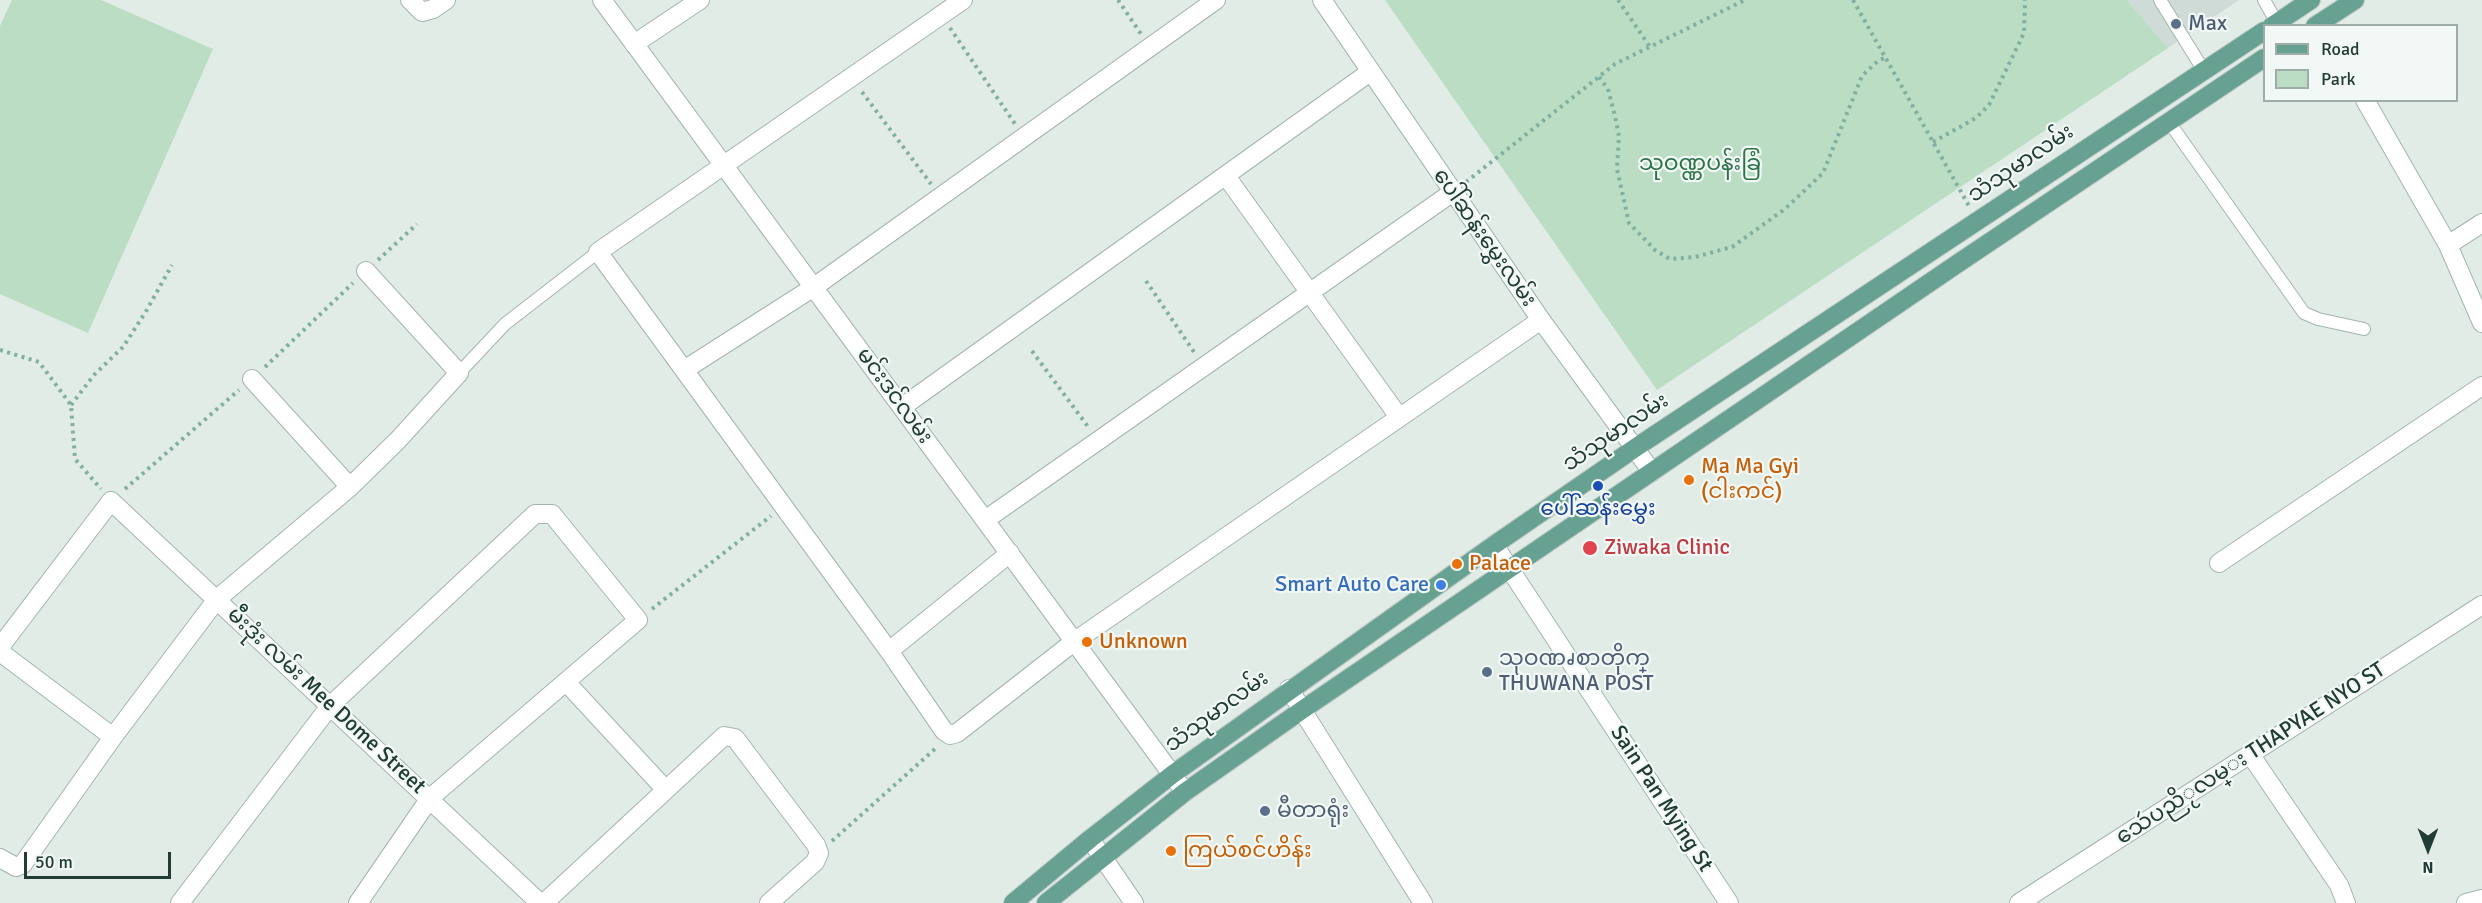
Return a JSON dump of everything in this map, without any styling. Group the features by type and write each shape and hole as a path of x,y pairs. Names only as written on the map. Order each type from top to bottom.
{"main road":[{"path":"2319,24 2355,0"},
{"name":"သံသုမာလမ်း","path":"2274,24 2309,1"},
{"name":"သံသုမာလမ်း","path":"1013,903 1173,774 1494,545 1635,448 2263,31"},
{"name":"သံသုမာလမ်း","path":"1047,903 1185,792 1302,710 2263,59"}],"street":[{"path":"410,0 422,12 433,9 446,0"},
{"name":"မင်းဒင်လမ်း","path":"602,0 1185,792"},
{"path":"634,44 700,0"},
{"path":"684,370 814,287 1216,0"},
{"name":"ပေါ်ဆန်းမွှေးလမ်း","path":"1322,0 1542,320 1652,472"},
{"path":"2309,1 2319,24"},
{"path":"951,6 852,78 598,252 889,651 944,731 950,735 957,733 1075,641 1542,320"},
{"path":"902,407 1370,72"},
{"path":"2366,102 2448,245 2482,323"},
{"path":"1226,176 1400,417"},
{"path":"985,520 1453,192"},
{"path":"2448,245 2482,224"},
{"path":"0,858 16,867 23,864 113,737 217,599 350,487 398,440 459,373 366,271"},
{"path":"252,379 350,487"},
{"path":"2219,563 2482,386"},
{"path":"0,647 111,501"},
{"name":"မီးဒုံး လမ်း Mee Dome Street","path":"111,501 542,903"},
{"path":"180,903 330,706 535,514 552,514 638,621 430,798 358,903"},
{"name":"Sain Pan Mying St","path":"1494,545 1727,902"},
{"path":"889,651 1010,553"},
{"name":"သေဴပညိႂလမ္း THAPYAE NYO ST","path":"2019,903 2482,605"},
{"path":"0,652 113,737"},
{"path":"566,682 665,789"},
{"path":"1289,690 1423,903"},
{"path":"542,903 724,736 735,738 816,845 819,853 815,862 769,903"},
{"path":"2250,754 2339,885 2346,903"},
{"path":"1090,839 1134,903"},
{"path":"2466,903 2482,899"}],"lane":[{"path":"2160,0 2204,71"},
{"path":"2264,0 2270,24"},
{"path":"2169,122 2304,313 2319,320 2364,329"},
{"path":"459,373 505,324 598,252"}],"path":[{"path":"1118,0 1150,47"},
{"path":"1617,0 1650,47"},
{"path":"1453,192 1615,64 1745,0"},
{"path":"1853,0 1977,222"},
{"path":"1933,142 1976,118 1989,105 2024,33 2025,0"},
{"path":"951,6 1024,137"},
{"path":"1599,77 1608,89 1619,136 1617,169 1629,223 1655,250 1670,259 1687,258 1732,247 1785,209 1823,173 1862,76 1879,60 1885,58"},
{"path":"852,78 941,197"},
{"path":"366,271 417,224"},
{"path":"71,405 94,375 123,347 172,265"},
{"path":"1146,281 1204,367"},
{"path":"0,350 39,362 71,405 75,459 111,501"},
{"path":"1032,351 1099,441"},
{"path":"638,621 783,506"},
{"path":"819,853 950,735"}],"shaded area":[{"name":"Max","path":"2127,0 2239,0 2168,48"}],"green space":[{"path":"12,0 101,0 213,49 88,333 0,294 0,26"},
{"name":"သုဝဏ္ဏပန်းခြံ","path":"1385,0 2127,0 2168,48 1657,390"}],"place":[{"name":"Max","path":"2176,24"},
{"name":"Ma Ma Gyi (ငါးကင်)","path":"1689,480"},
{"name":"ပေါ်ဆန်းမွှေး","path":"1598,486"},
{"name":"Ziwaka Clinic","path":"1590,548"},
{"name":"Palace","path":"1457,564"},
{"name":"Smart Auto Care","path":"1441,585"},
{"name":"Unknown","path":"1087,642"},
{"name":"သုဝဏၧစာတိုက္ THUWANA POST","path":"1487,672"},
{"name":"မီတာရုံး","path":"1265,811"},
{"name":"ကြယ်စင်ဟိန်း","path":"1171,851"}]}
